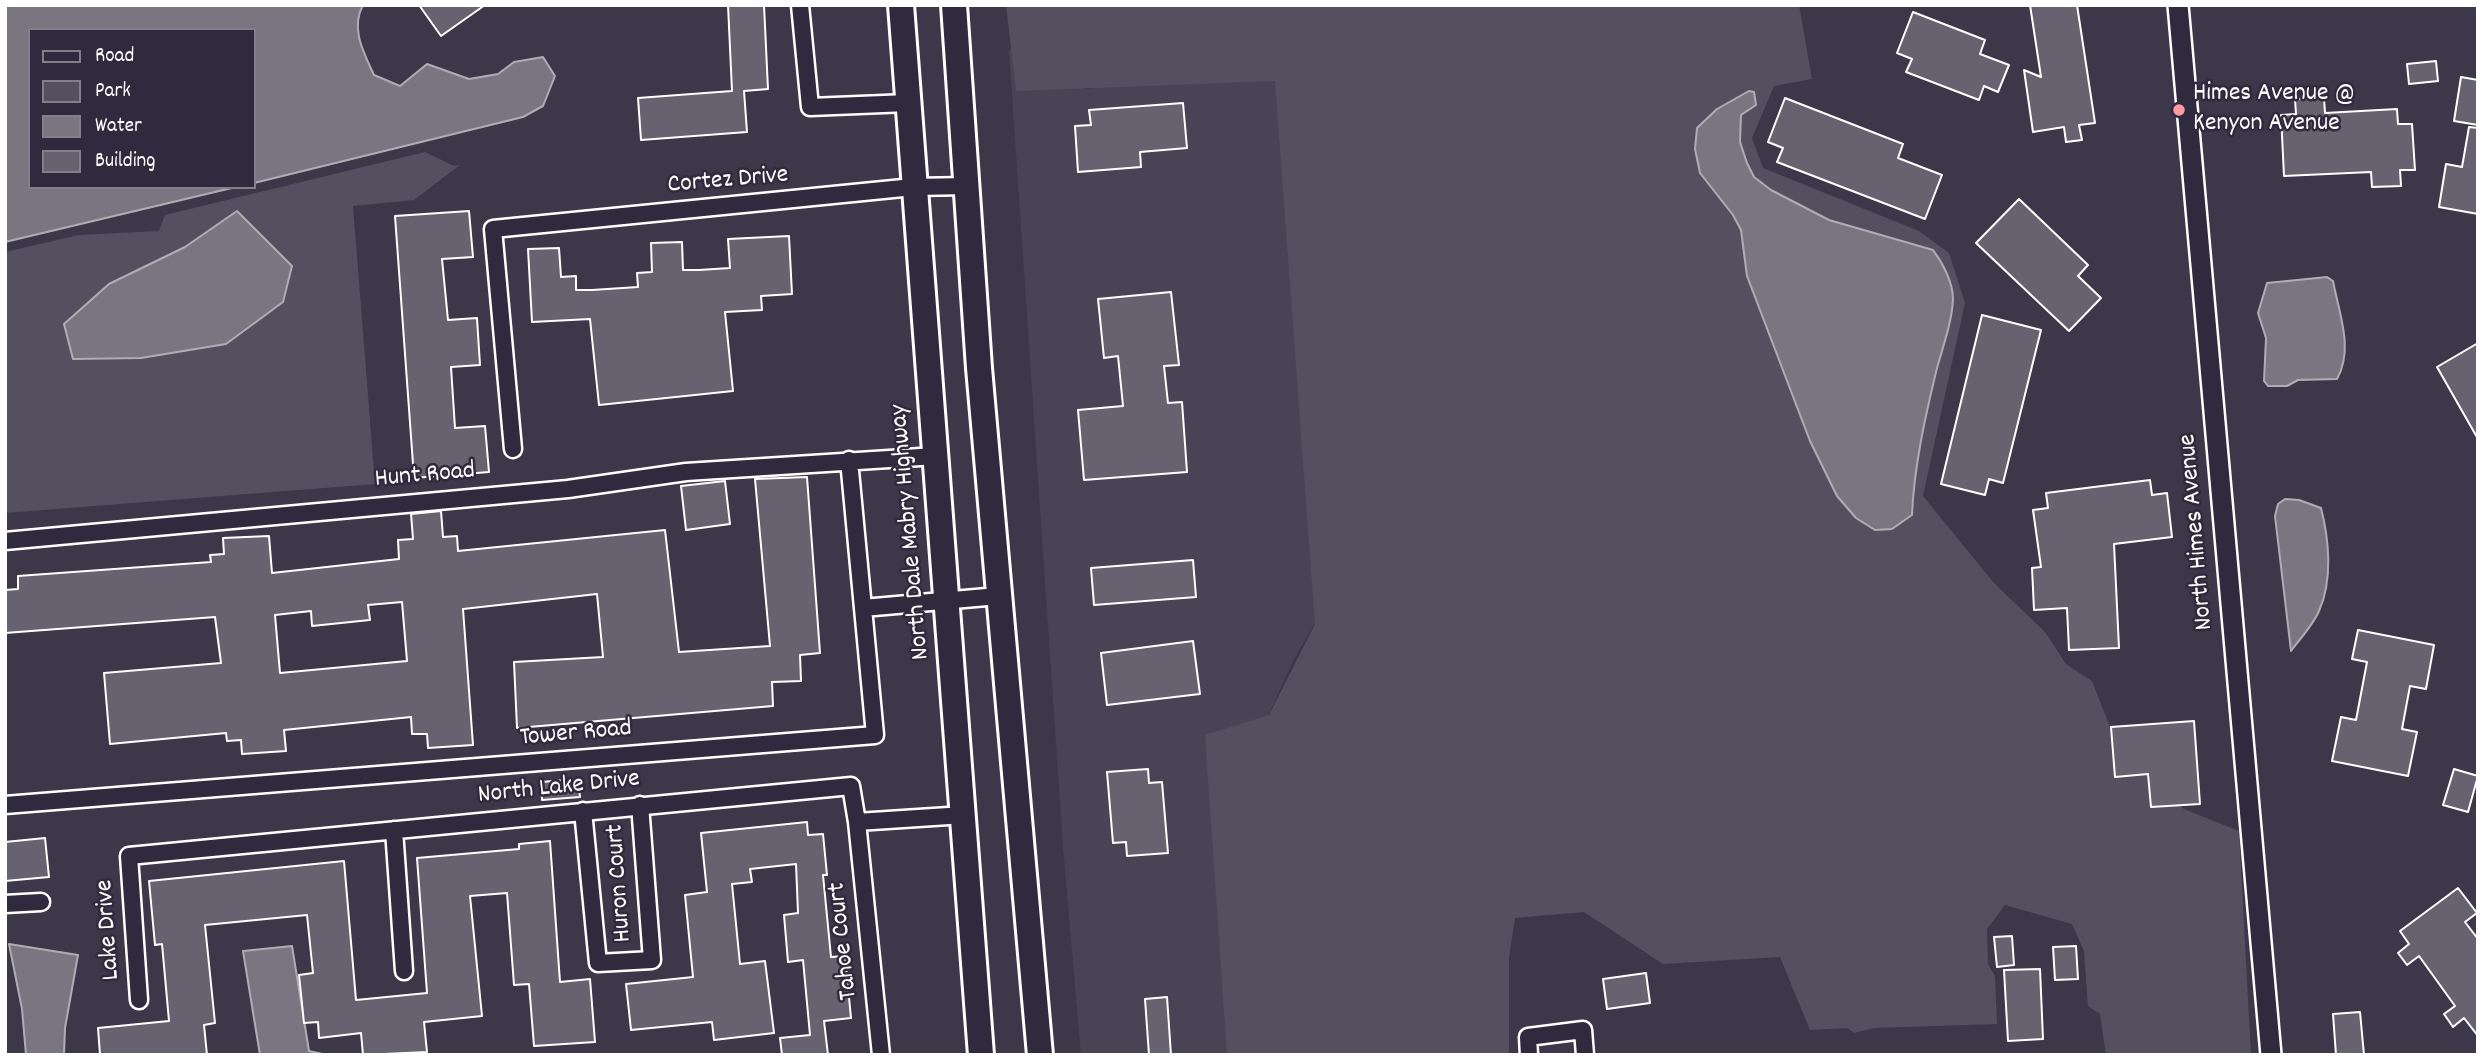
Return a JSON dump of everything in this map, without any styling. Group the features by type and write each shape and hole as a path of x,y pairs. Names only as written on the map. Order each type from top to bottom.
{"main road":[{"name":"North Dale Mabry Highway","path":"901,5 981,1055"},
{"path":"954,5 978,368 1040,1055"}],"street":[{"path":"800,5 810,107 908,103"},
{"name":"North Himes Avenue","path":"2178,5 2271,1055"},
{"name":"Cortez Drive","path":"513,449 493,229 913,187 968,186"},
{"name":"Hunt Road","path":"5,541 568,489 686,472 936,456"},
{"name":"Tower Road","path":"5,806 875,735 849,460"},
{"path":"863,608 998,596"},
{"name":"North Lake Drive","path":"129,856 851,786 857,822"},
{"name":"Huron Court","path":"583,811 598,963 652,960 640,805"},
{"path":"857,822 964,815"},
{"name":"Tahoe Court","path":"857,822 881,1055"},
{"path":"394,830 404,971"},
{"name":"Lake Drive","path":"129,856 139,1000"},
{"path":"5,905 41,902"},
{"path":"1529,1055 1528,1037 1583,1030 1585,1055"}],"shaded area":[{"path":"1029,41 1040,82 1089,89 1155,65 1254,73 1279,82 1331,596 1294,659 1254,747 1235,1055 1081,1055 1063,847 1009,50"}],"green space":[{"path":"1006,5 1799,5 1812,79 1774,86 1752,138 1763,168 1919,231 1949,253 1965,303 1923,496 1994,583 2045,632 2066,664 2092,681 2119,750 2184,809 2239,831 2251,1055 2106,1055 2100,1014 2088,1006 2084,951 2072,924 2005,905 1987,929 1988,964 1995,976 1997,1024 1874,1028 1854,1033 1847,1028 1810,1030 1780,957 1663,964 1584,912 1515,918 1509,957 1509,1055 1227,1055 1205,735 1269,715 1315,624 1275,81 1016,91"},
{"path":"425,152 454,166 460,165 414,200 353,206 375,484 5,513 5,252 79,235 159,231 165,215","holes":["237,212 74,359 64,324 109,284 185,247"]}],"water":[{"path":"5,5 363,5 359,14 358,32 366,58 374,75 400,86 427,64 469,79 498,74 514,62 543,57 555,76 543,106 523,117 256,183 256,28 28,28 28,189 228,189 5,242"},
{"path":"1749,91 1754,92 1756,105 1741,115 1740,142 1754,177 1771,190 1829,220 1933,250 1949,280 1953,293 1952,308 1924,425 1912,515 1892,529 1875,530 1856,518 1837,496 1810,441 1747,276 1741,230 1733,215 1700,173 1695,149 1697,128 1717,109"},
{"path":"237,211 292,266 283,302 226,344 141,358 73,359 64,324 109,284 185,247"},
{"path":"2327,277 2333,281 2344,331 2344,356 2337,379 2298,380 2287,386 2268,386 2264,381 2266,338 2258,313 2267,283"},
{"path":"2285,499 2299,500 2321,508 2328,560 2326,586 2319,611 2291,651 2275,516 2278,504"},
{"path":"9,944 78,955 65,1028 64,1055 26,1055 22,1009"},
{"path":"292,946 309,1051 327,1055 260,1055 243,951"}],"building":[{"path":"419,5 485,5 441,36"},
{"path":"728,5 764,5 768,89 744,91 747,132 641,140 638,98 732,91"},
{"path":"2030,5 2077,5 2095,123 2079,125 2082,140 2066,142 2064,127 2033,132 2024,70 2041,77"},
{"path":"1913,12 1985,40 1980,54 2009,65 1998,92 1984,86 1979,100 1906,72 1912,59 1897,53"},
{"path":"2436,61 2438,81 2409,84 2407,64"},
{"path":"2461,77 2478,80 2478,125 2454,121"},
{"path":"2324,97 2325,113 2397,109 2398,124 2412,124 2415,170 2400,170 2401,186 2372,187 2371,172 2284,176 2281,115 2296,114 2295,99"},
{"path":"1785,98 1903,144 1898,158 1942,175 1925,219 1777,162 1783,148 1768,142"},
{"path":"1183,103 1187,148 1140,152 1141,167 1078,172 1075,126 1091,125 1089,110"},
{"path":"2469,127 2478,128 2478,214 2439,207 2446,164 2462,167"},
{"path":"2019,199 2088,265 2078,276 2101,298 2069,331 1976,243"},
{"path":"469,211 473,257 442,259 448,320 477,318 480,365 451,367 455,428 485,426 489,472 414,478 395,216"},
{"path":"789,236 792,294 761,296 762,310 725,312 733,391 599,405 590,319 532,322 528,249 559,248 561,277 576,276 576,290 592,290 638,287 637,273 652,272 651,243 682,242 683,270 699,270 730,268 728,239"},
{"path":"1171,292 1179,365 1164,366 1168,403 1182,402 1187,472 1084,480 1078,410 1123,406 1118,356 1104,358 1098,299"},
{"path":"1982,315 2041,330 2003,483 1989,479 1985,495 1941,484"},
{"path":"2478,343 2478,439 2437,367"},
{"path":"807,477 820,653 800,655 801,681 772,682 773,706 517,728 514,662 603,657 597,594 463,609 473,745 428,748 427,734 412,734 411,717 284,730 286,751 242,754 241,740 227,741 226,733 110,744 104,673 221,663 215,617 5,633 5,590 18,589 18,576 211,562 210,555 224,554 223,538 269,536 272,573 399,559 398,540 413,539 411,514 441,511 443,537 457,536 458,551 665,530 679,652 770,646 755,479","holes":["402,602 407,661 280,673 275,615 311,611 312,626 370,620 368,605"]},
{"path":"2150,480 2152,495 2167,493 2172,537 2114,544 2119,648 2069,650 2067,608 2034,610 2032,568 2041,567 2033,510 2048,508 2046,493"},
{"path":"725,481 730,524 686,530 681,486"},
{"path":"1193,560 1196,597 1094,605 1091,568"},
{"path":"2358,630 2434,645 2426,689 2410,686 2402,729 2417,732 2408,776 2332,761 2341,717 2356,720 2367,662 2352,659"},
{"path":"1193,641 1200,694 1107,705 1101,653"},
{"path":"2194,721 2200,804 2151,807 2148,774 2115,777 2111,727"},
{"path":"1148,769 1149,783 1162,782 1168,853 1127,856 1126,842 1113,843 1107,772"},
{"path":"2454,769 2478,776 2468,812 2443,805"},
{"path":"578,779 580,797 542,800 541,782"},
{"path":"807,822 808,835 823,834 827,875 823,875 831,957 845,956 851,1018 824,1021 828,1055 782,1055 780,1038 810,1035 803,960 788,962 784,915 798,913 796,864 750,869 752,882 732,884 740,964 765,961 774,1033 714,1040 712,1022 631,1030 626,984 693,977 685,895 707,892 701,833"},
{"path":"45,838 49,877 5,881 5,842"},
{"path":"550,841 560,982 590,979 595,1042 534,1046 529,984 514,985 507,893 470,896 482,1016 424,1022 427,1052 363,1055 361,1033 319,1038 318,1022 304,1023 299,975 313,973 307,915 205,925 215,1023 204,1025 207,1055 100,1055 98,1028 169,1021 162,944 155,945 149,881 344,861 356,1000 427,993 417,858 519,849 519,844"},
{"path":"2458,888 2477,913 2465,922 2478,939 2478,1036 2464,1018 2453,1027 2444,1014 2455,1006 2419,956 2407,965 2398,953 2409,944 2400,931"},
{"path":"2012,936 2014,965 1997,967 1994,937"},
{"path":"2076,946 2078,979 2055,980 2053,947"},
{"path":"2040,969 2043,1039 2008,1041 2004,970"},
{"path":"1646,973 1650,1003 1607,1009 1603,979"},
{"path":"1167,997 1171,1055 1149,1055 1145,999"},
{"path":"2360,1012 2364,1055 2336,1055 2333,1014"}],"place":[{"name":"Himes Avenue @ Kenyon Avenue","path":"2179,110"}]}
